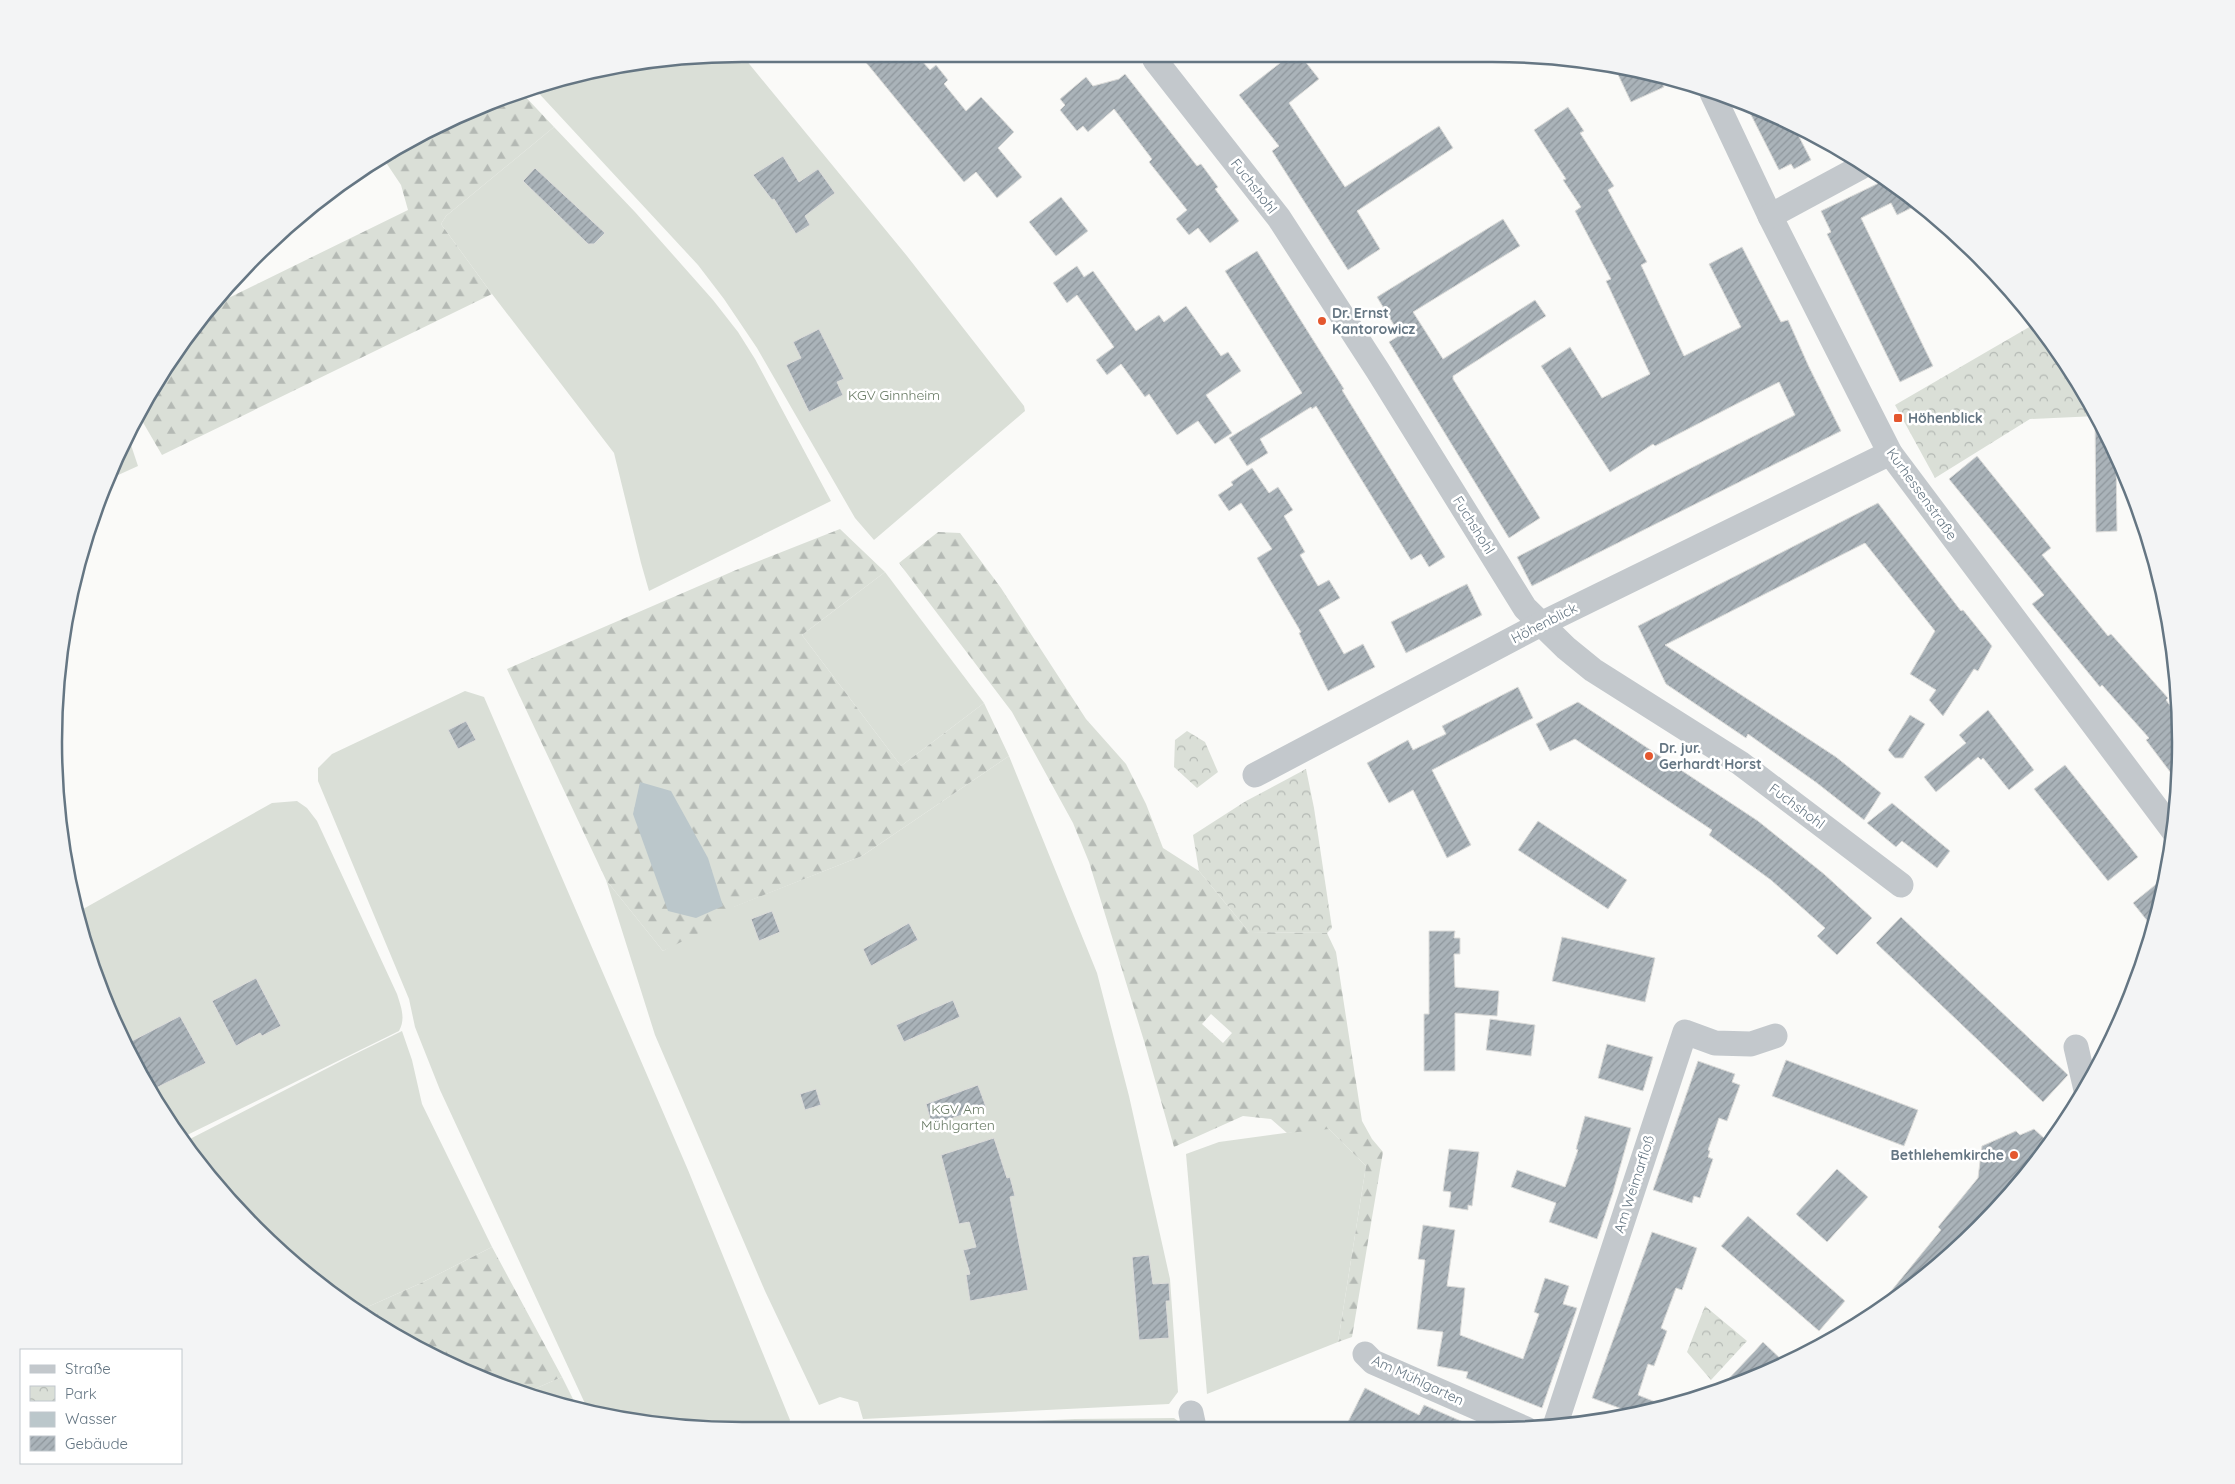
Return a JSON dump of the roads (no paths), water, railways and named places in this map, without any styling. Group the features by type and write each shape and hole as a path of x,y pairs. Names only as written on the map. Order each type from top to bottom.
{"street":[{"name":"Fuchshohl","path":"1157,62 1280,218 1378,371 1525,608 1566,648 1593,670 1740,763 1901,885"},
{"name":"Kurhessenstraße","path":"1716,101 1770,216 1890,453 2168,823"},
{"path":"1770,216 1858,169"},
{"name":"Höhenblick","path":"1256,775 1541,624 1890,453"},
{"name":"Am Weimarfloß","path":"1558,1418 1685,1032 1715,1043 1752,1044 1775,1036"},
{"path":"2076,1047 2083,1078"},
{"name":"Am Mühlgarten","path":"1365,1354 1373,1362 1508,1421"}],"water":[{"path":"640,782 671,791 708,858 723,906 696,918 668,911 633,814"}],"place":[{"name":"Dr. Ernst Kantorowicz","path":"1322,321"},
{"name":"Höhenblick","path":"1898,418"},
{"name":"Dr. jur. Gerhardt Horst","path":"1649,756"},
{"name":"Bethlehemkirche","path":"2014,1155"}],"park label":[{"name":"KGV Ginnheim","path":"894,395"},
{"name":"KGV Am Mühlgarten","path":"958,1118"}]}
